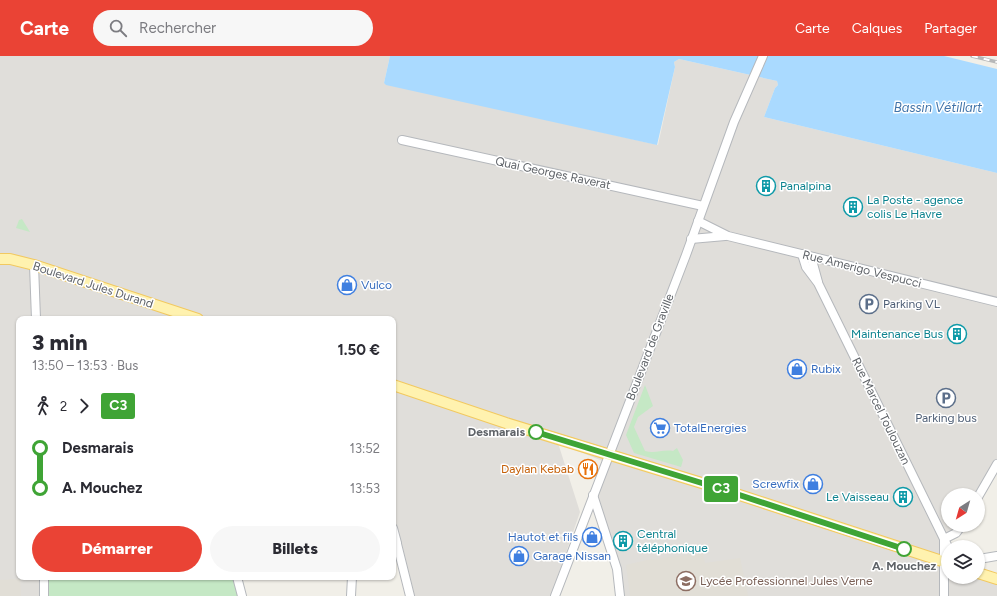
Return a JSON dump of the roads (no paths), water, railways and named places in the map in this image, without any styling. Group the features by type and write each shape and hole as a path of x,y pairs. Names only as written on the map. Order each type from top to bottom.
{"main road":[{"name":"Boulevard Jules Durand","path":"0,259 10,259 34,265 189,316"},
{"path":"396,386 506,423 941,559"},
{"path":"985,575 997,579"}],"street":[{"name":"Boulevard de Graville","path":"555,596 608,454 692,239 744,97 763,56"},
{"name":"Quai Georges Raverat","path":"402,140 704,206"},
{"name":"Rue Amerigo Vespucci","path":"698,221 728,236 997,302"},
{"name":"Rue Amerigo Vespucci","path":"692,239 728,236"},
{"name":"Rue Marcel Toulouzan","path":"802,254 806,267 818,283 944,539"},
{"name":"Boulevard Jules Durand","path":"0,255 10,259"},
{"name":"Rue Marcel Toulouzan","path":"813,257 812,260 818,283"},
{"path":"34,265 36,316"},
{"path":"983,488 997,464"},
{"path":"593,495 617,569 620,596"},
{"path":"944,539 957,532"},
{"path":"396,546 410,596"},
{"path":"985,558 997,556"},
{"path":"44,580 44,596"},
{"path":"239,580 242,596"},
{"path":"351,596 352,580"},
{"name":"Rue Marcel Toulouzan","path":"944,596 945,584"}],"water":[{"name":"Bassin Vétillart","path":"390,56 944,56 997,69 997,173 764,117 775,88 778,85 777,81 679,59 674,62 675,67 657,145 386,85 384,83"}],"railway":[{"path":"972,56 997,62"}],"place":[{"name":"Panalpina","path":"766,186"},
{"name":"La Poste - agence colis Le Havre","path":"853,207"},
{"name":"Vulco","path":"347,285"},
{"name":"Parking VL","path":"869,304"},
{"name":"Maintenance Bus","path":"957,334"},
{"name":"Rubix","path":"797,369"},
{"name":"Parking bus","path":"946,398"},
{"name":"TotalEnergies","path":"660,428"},
{"name":"Desmarais","path":"536,432"},
{"name":"Daylan Kebab","path":"588,469"},
{"name":"Screwfix","path":"813,484"},
{"name":"Le Vaisseau","path":"903,497"},
{"name":"Hautot et fils","path":"592,537"},
{"name":"Central téléphonique","path":"623,541"},
{"name":"A. Mouchez","path":"904,549"},
{"name":"Garage Nissan","path":"519,556"},
{"name":"Lycée Professionnel Jules Verne","path":"686,581"}]}
